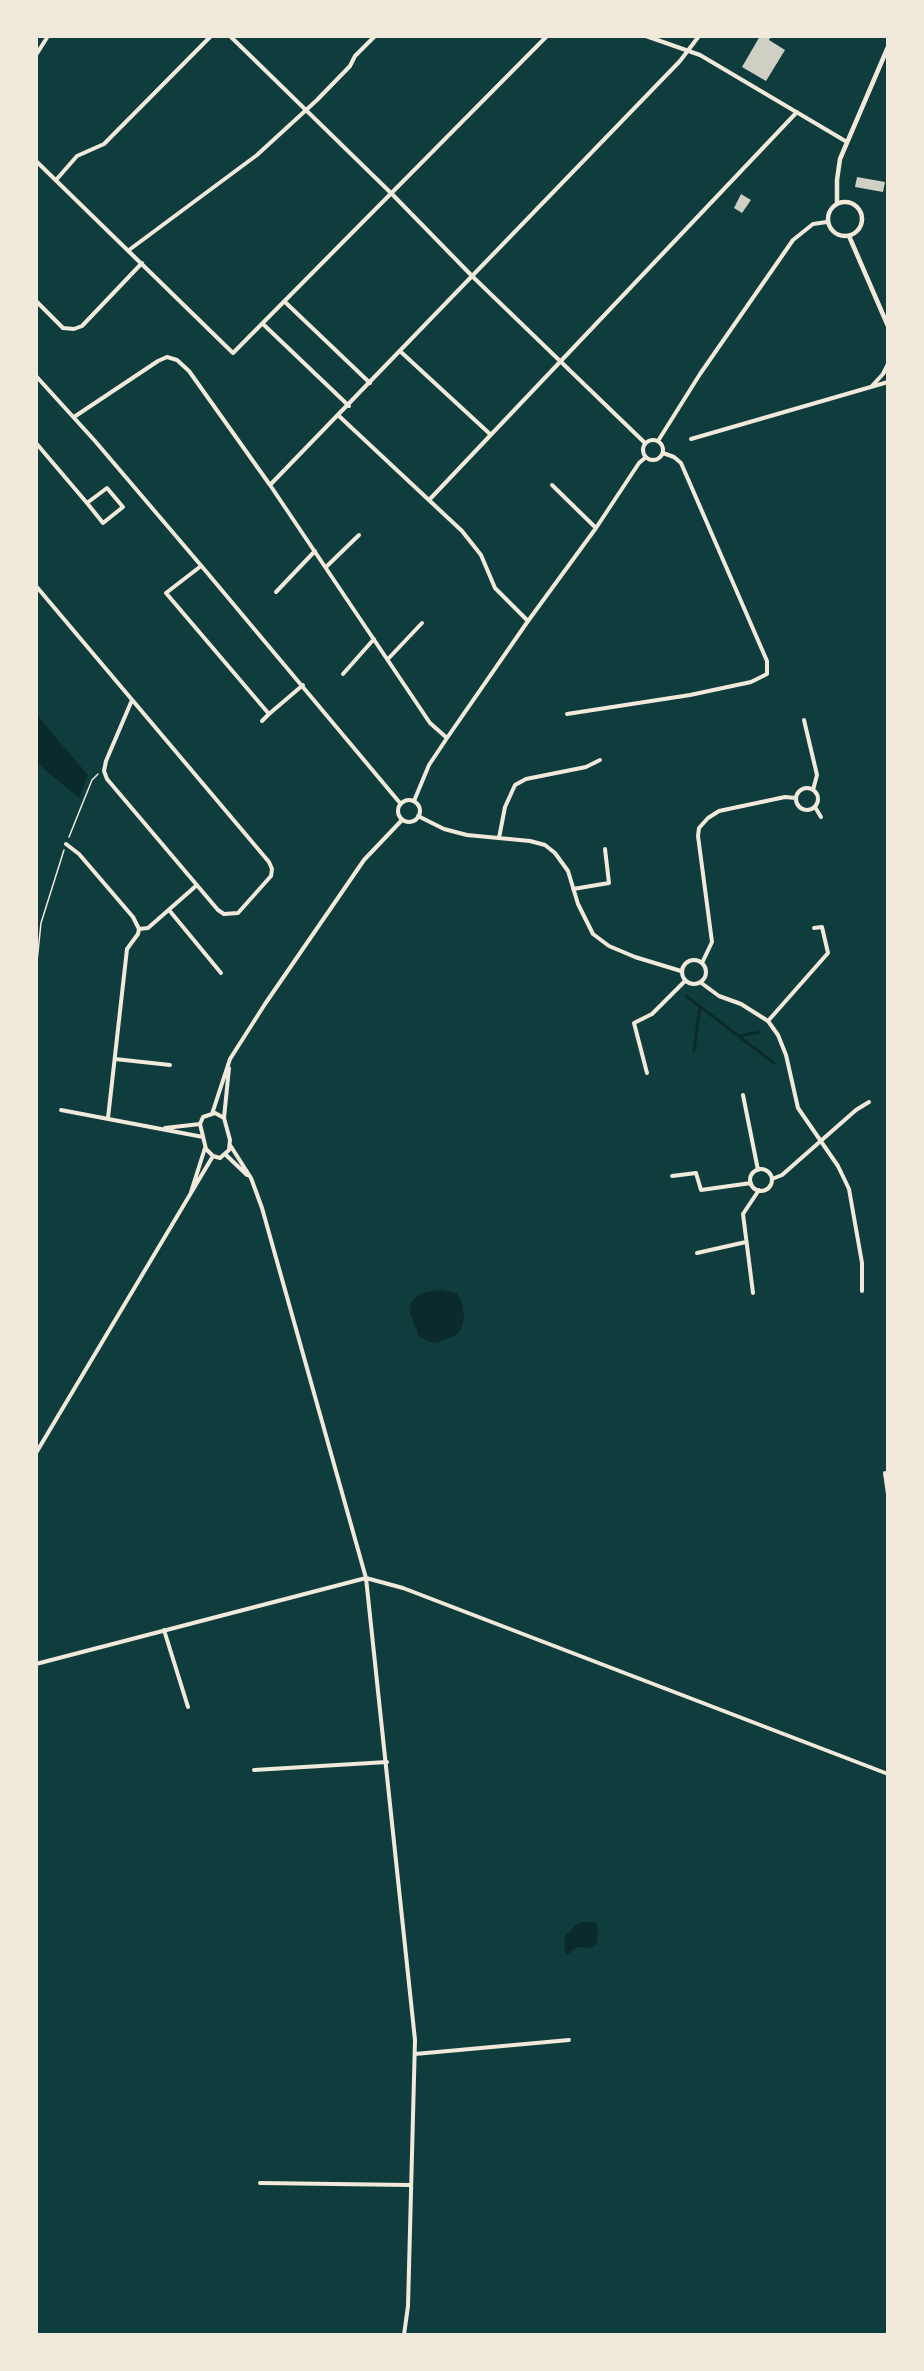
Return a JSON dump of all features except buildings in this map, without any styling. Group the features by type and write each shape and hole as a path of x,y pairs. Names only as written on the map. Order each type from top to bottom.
{"street":[{"path":"36,55 48,36"},
{"path":"56,180 77,156 104,144 211,36"},
{"path":"230,36 391,193 473,277 645,443"},
{"path":"129,250 258,155 306,111 350,66 355,56 375,36"},
{"path":"36,161 233,352 547,36"},
{"path":"646,36 690,51 847,142"},
{"path":"270,485 349,406 690,51 699,36"},
{"path":"837,203 838,168 888,47"},
{"path":"429,499 797,112"},
{"path":"837,203 854,204 861,213 861,224 858,230 849,236 833,232 827,222 829,211 837,203"},
{"path":"658,441 700,374 793,240 813,224 827,222"},
{"path":"849,236 888,326"},
{"path":"36,301 63,328 74,329 82,326 142,262"},
{"path":"285,302 370,384"},
{"path":"263,324 349,406"},
{"path":"401,352 490,434"},
{"path":"74,417 158,361 167,357 177,360 189,371 270,485 430,723 447,738"},
{"path":"870,387 883,374 888,364"},
{"path":"36,376 74,417 303,685 400,803"},
{"path":"691,438 888,382"},
{"path":"339,416 462,531 481,555 495,588 528,621"},
{"path":"653,439 658,441 663,446 663,453 656,460 646,457 642,450 645,443 653,439"},
{"path":"36,443 103,523 123,507 107,488 87,503"},
{"path":"567,714 690,695 752,682 767,674 767,661 681,464 674,457 663,453"},
{"path":"414,801 429,765 447,738 596,528 616,495 642,459 646,457"},
{"path":"552,485 596,528"},
{"path":"326,567 359,535"},
{"path":"276,592 315,551"},
{"path":"201,566 166,593 269,714"},
{"path":"36,586 269,862 272,869 271,876 238,913 224,914 218,910 107,778 104,771 106,761 132,700"},
{"path":"388,659 422,623"},
{"path":"344,674 374,639"},
{"path":"261,721 303,685"},
{"path":"804,720 817,775 813,790 818,799 815,807 820,817"},
{"path":"500,838 505,807 515,785 526,779 586,767 600,760"},
{"path":"813,790 802,789 796,798 798,806 804,810 815,807"},
{"path":"702,963 712,942 698,836 699,828 719,811 785,797 796,798"},
{"path":"212,1114 230,1059 351,878 378,843 402,820 413,821 418,816 420,809 414,801 407,800 400,803 397,810 402,820"},
{"path":"418,816 444,829 467,835 530,841 545,845 555,853 568,871 587,924 600,940 635,957 681,971"},
{"path":"66,844 79,854 133,917 139,929 127,949 108,1118"},
{"path":"573,889 609,883 604,849"},
{"path":"139,929 147,928 197,885"},
{"path":"169,910 221,973"},
{"path":"768,1021 828,953 822,927 814,928"},
{"path":"697,960 702,963 706,971 700,982 693,984 685,981 681,971 688,961 697,960"},
{"path":"647,1073 634,1023 652,1014 685,981"},
{"path":"700,982 719,996 741,1004 768,1021 782,1044 798,1108 838,1166 849,1189 862,1263 862,1291"},
{"path":"115,1059 170,1065"},
{"path":"230,1059 224,1118 230,1145 251,1178 264,1214 366,1578 415,2040 408,2307 404,2335"},
{"path":"743,1095 758,1170"},
{"path":"672,1176 696,1173 701,1190 751,1183 759,1190 768,1189 772,1179 782,1175 869,1101"},
{"path":"62,1110 203,1137"},
{"path":"224,1118 212,1114 203,1117 200,1125 206,1147 213,1156 220,1158 226,1155 230,1145"},
{"path":"158,1129 200,1125"},
{"path":"189,1199 206,1147"},
{"path":"226,1155 251,1178"},
{"path":"36,1453 213,1156"},
{"path":"758,1170 768,1172 772,1179"},
{"path":"751,1183 752,1175 758,1170"},
{"path":"753,1293 743,1214 759,1190"},
{"path":"697,1253 746,1242"},
{"path":"885,1473 888,1494"},
{"path":"36,1664 366,1578 410,1591 888,1774"},
{"path":"164,1629 188,1707"},
{"path":"254,1770 387,1762"},
{"path":"415,2054 569,2040"},
{"path":"260,2183 410,2185"}],"path":[{"path":"36,970 41,923 66,844 92,780 104,771"}],"water":[{"path":"36,714 88,775 79,798 36,762"},
{"path":"441,1290 456,1293 462,1302 464,1316 461,1330 454,1336 435,1343 419,1336 410,1313 411,1303 417,1296 426,1292"},
{"path":"581,1922 594,1922 598,1925 597,1943 592,1948 577,1947 567,1955 564,1949 565,1936"}],"waterway":[{"path":"686,996 774,1063"},
{"path":"694,1051 700,1006"},
{"path":"739,1036 759,1032"}]}
